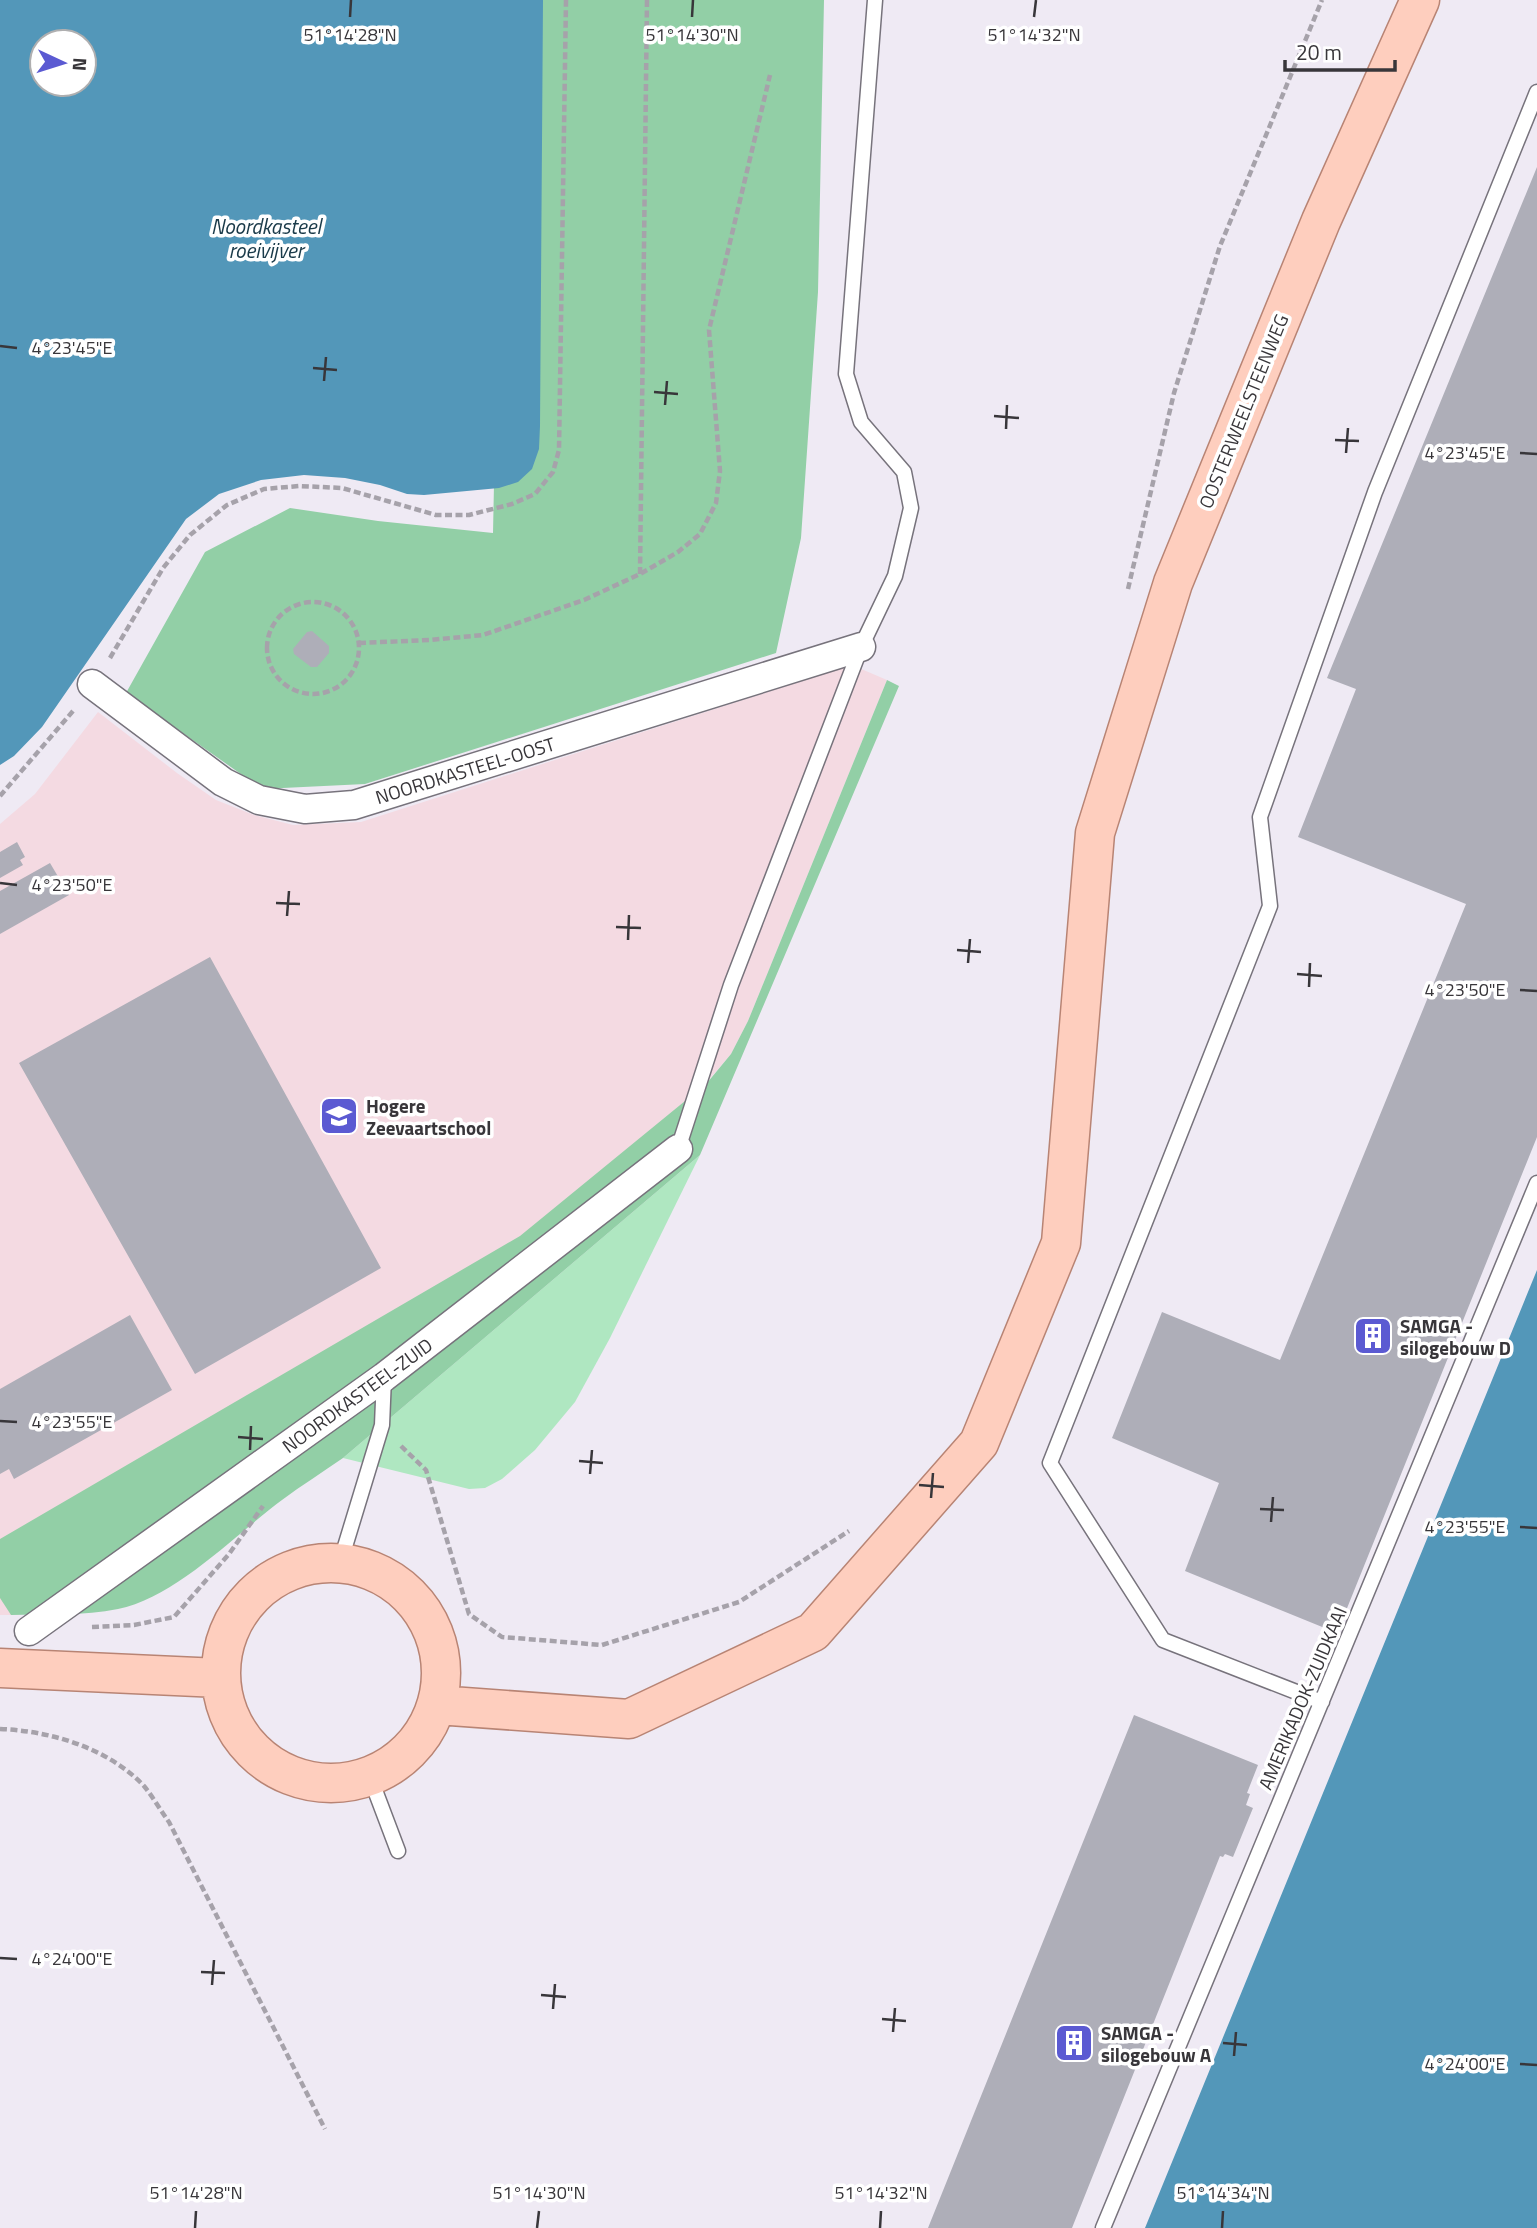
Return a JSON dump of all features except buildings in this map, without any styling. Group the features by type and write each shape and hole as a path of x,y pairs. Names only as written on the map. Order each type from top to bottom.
{"main road":[{"name":"OOSTERWEELSTEENWEG","path":"437,1706 629,1719 813,1632 979,1443 1060,1243 1096,833 1173,583 1321,221 1420,0"},
{"path":"311,1563 351,1563 388,1577 418,1604 436,1638 442,1672 437,1706 422,1736 399,1761 370,1777 337,1784 302,1781 271,1767 246,1745 228,1716 219,1678 225,1638 244,1603 274,1577 311,1563"},
{"path":"0,1668 219,1678"}],"street":[{"name":"NOORDKASTEEL-OOST","path":"92,684 223,782 259,800 305,809 354,804 861,647"},
{"name":"NOORDKASTEEL-ZUID","path":"29,1631 384,1377 678,1149"}],"lane":[{"path":"678,1149 731,985 861,647 895,576 911,508 904,472 860,422 846,374 875,0"},
{"path":"1322,1702 1163,1640 1050,1463 1270,906 1260,817 1375,492 1537,92"},
{"name":"AMERIKADOK-ZUIDKAAI","path":"1103,2228 1537,1183"},
{"path":"340,1563 382,1425 384,1377"},
{"path":"370,1777 398,1851"}],"path":[{"path":"0,796 88,693 163,568 190,535 227,505 264,489 299,486 342,488 436,515 469,515 512,504 534,494 553,472 558,450 566,0"},
{"path":"640,574 647,0"},
{"path":"1127,594 1174,393 1220,246 1322,0"},
{"path":"359,643 483,635 584,600 640,574 678,552 700,534 716,503 720,471 709,330 770,75"},
{"path":"319,602 345,616 355,628 359,643 358,658 348,678 328,692 314,694 288,687 278,678 267,652 268,637 274,623 284,612 302,603 319,602"},
{"path":"382,1425 426,1470 468,1614 502,1637 602,1645 738,1602 850,1530"},
{"path":"29,1631 134,1625 174,1617 229,1554 265,1502"},
{"path":"0,1729 59,1738 104,1755 144,1786 169,1822 325,2129"}],"shaded area":[{"name":"Hogere Zeevaartschool","path":"852,665 887,680 748,1021 731,1054 649,1150 11,1615 0,1615 0,824 35,794 98,712 216,800 254,815 293,825 361,822"}],"green space":[{"path":"504,0 824,0 818,292 801,538 776,653 365,784 262,789 126,693 205,552 290,508 378,521 493,533"},
{"path":"887,680 899,686 700,1155 343,1458 282,1500 183,1579 140,1603 118,1609 78,1614 11,1615 0,1598 0,1539 520,1236 707,1083 731,1054 748,1021"},
{"path":"700,1155 610,1338 575,1402 535,1450 502,1479 485,1488 469,1489 343,1458"}],"water":[{"name":"Noordkasteel roeivijver","path":"0,0 543,0 540,426 539,449 532,469 518,482 499,488 424,495 407,494 345,478 304,475 261,480 219,494 186,519 42,727 14,756 0,765"},
{"path":"1537,1270 1537,2228 1145,2228"}],"place":[{"name":"Hogere Zeevaartschool","path":"339,1116"},
{"name":"SAMGA - silogebouw D","path":"1373,1336"},
{"name":"SAMGA - silogebouw A","path":"1074,2043"}]}
